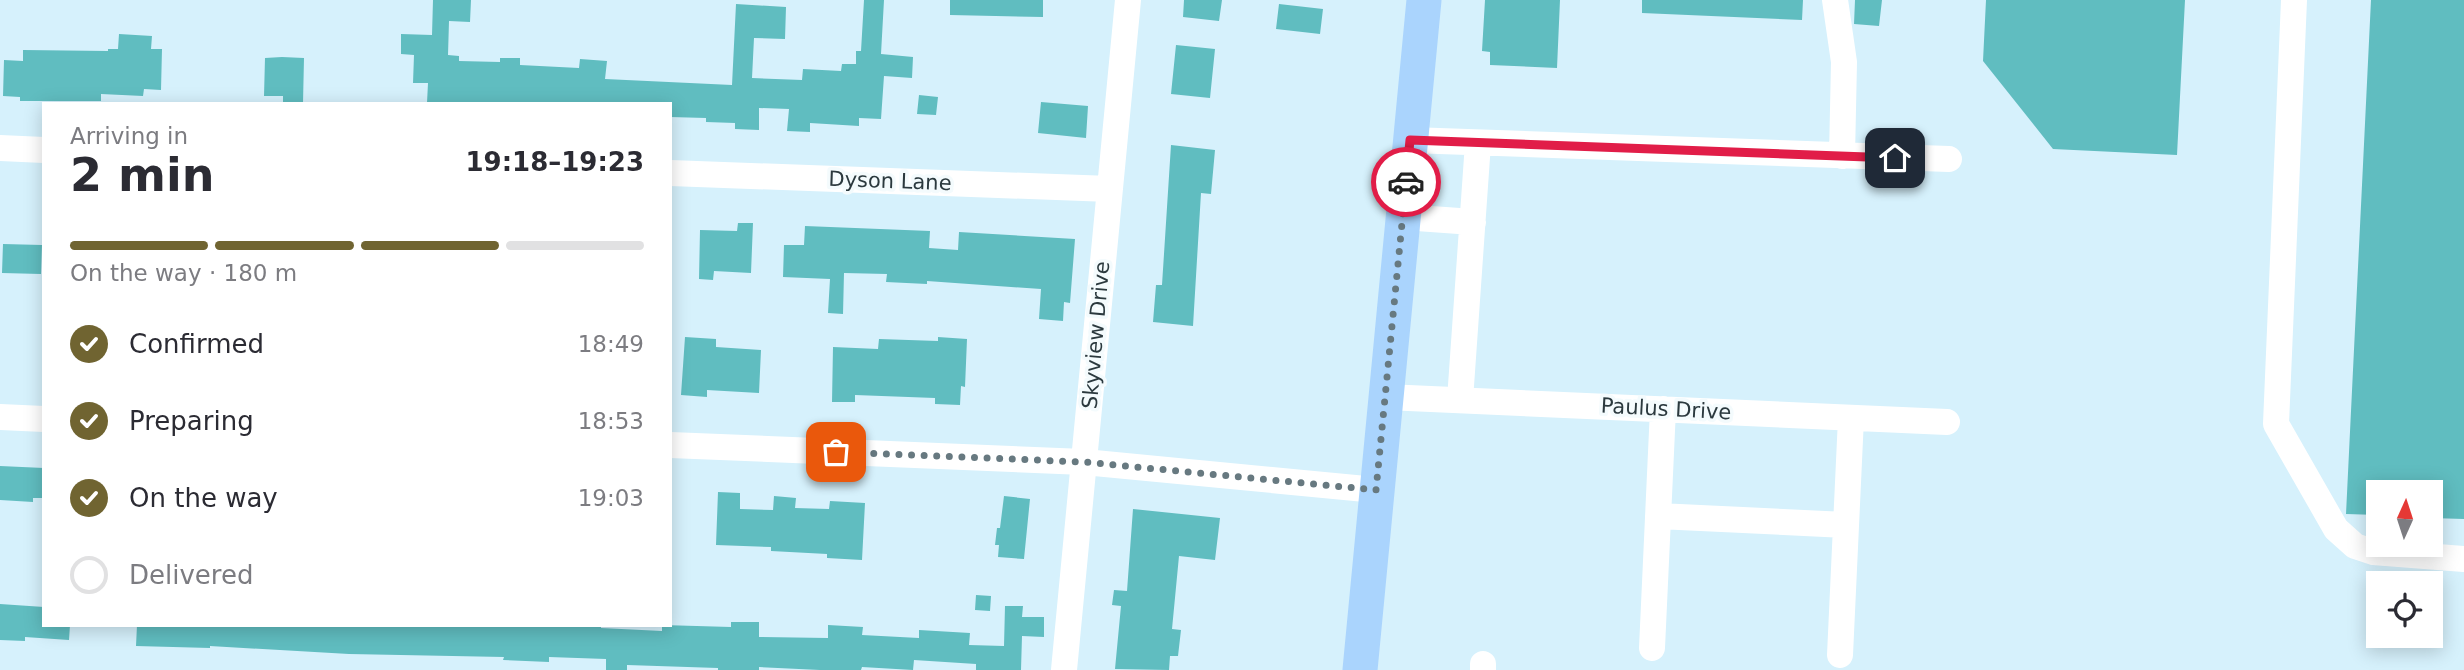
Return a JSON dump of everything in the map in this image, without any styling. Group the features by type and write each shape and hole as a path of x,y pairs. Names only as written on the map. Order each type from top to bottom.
{"main road":[{"path":"1360,670 1424,0"}],"street":[{"name":"Skyview Drive","path":"1064,670 1128,0"},
{"path":"1835,0 1844,62 1842,156"},
{"path":"2294,0 2276,424 2336,529 2354,546 2373,552 2464,559"},
{"path":"1410,140 1949,159"},
{"path":"1460,400 1478,143"},
{"path":"0,148 42,150"},
{"name":"Dyson Lane","path":"672,173 1110,189"},
{"path":"1403,217 1473,222"},
{"name":"Paulus Drive","path":"1386,397 1947,422"},
{"path":"1651,661 1663,409"},
{"path":"0,417 42,419"},
{"path":"1840,655 1851,418"},
{"path":"672,445 1084,462 1376,490"},
{"path":"1658,516 1846,525"}],"building":[{"path":"433,0 471,0 470,22 449,21 448,55 459,56 459,61 500,62 500,58 520,58 520,65 579,68 580,59 607,61 605,79 732,85 736,4 786,7 785,39 754,38 752,78 802,80 803,69 841,71 842,64 856,64 856,51 861,51 864,0 884,0 881,54 913,57 912,78 884,76 881,119 859,118 859,126 810,123 810,132 787,131 789,109 759,108 759,130 735,129 735,123 706,122 706,118 672,117 672,102 427,102 428,83 413,83 414,55 401,54 401,34 432,35"},
{"path":"950,0 1043,0 1043,17 950,15"},
{"path":"1184,0 1222,0 1219,21 1183,17"},
{"path":"1485,0 1560,0 1557,68 1490,65 1490,52 1482,51"},
{"path":"1642,0 1803,0 1802,20 1642,13"},
{"path":"1855,0 1882,0 1879,26 1854,24"},
{"path":"1986,0 2185,0 2177,155 2053,149 1983,61"},
{"path":"2371,0 2464,0 2464,519 2443,518 2443,480 2366,480 2366,515 2346,514"},
{"path":"1279,4 1323,9 1320,34 1276,29"},
{"path":"119,34 152,36 151,49 162,49 161,90 144,89 143,96 101,94 101,101 20,101 20,97 3,96 4,60 23,61 23,50 118,49"},
{"path":"1176,45 1215,49 1210,98 1171,94"},
{"path":"265,58 304,58 303,102 283,102 283,96 264,96"},
{"path":"919,95 938,97 936,115 917,114"},
{"path":"1041,102 1088,106 1086,138 1038,133"},
{"path":"1171,145 1215,150 1211,194 1201,193 1193,326 1153,322 1156,285 1162,285"},
{"path":"738,223 753,223 751,273 714,271 713,280 699,279 700,230 737,231"},
{"path":"805,226 930,231 929,248 958,250 959,232 1075,239 1070,303 1064,302 1063,321 1039,319 1041,289 927,281 927,284 886,282 887,274 844,273 843,314 828,313 830,279 783,277 784,245 804,245"},
{"path":"3,244 42,245 41,274 2,273"},
{"path":"685,337 716,339 716,347 761,350 759,393 707,390 707,397 681,395"},
{"path":"938,337 967,339 965,387 961,386 960,405 935,404 935,398 855,395 855,402 832,402 833,347 878,349 879,339 938,341"},
{"path":"0,466 42,468 42,498 33,498 33,502 0,500"},
{"path":"718,492 740,493 740,509 773,510 774,496 796,498 795,508 829,509 830,501 865,503 862,560 827,558 827,554 771,551 771,547 716,545"},
{"path":"1004,496 1030,499 1024,559 998,557 999,545 995,545"},
{"path":"1133,509 1220,518 1215,560 1179,556 1172,629 1181,630 1178,656 1170,656 1169,670 1115,669 1121,606 1112,605 1114,590 1127,591"},
{"path":"976,595 991,596 990,611 975,610"},
{"path":"0,604 42,607 42,627 70,627 69,640 25,637 25,641 0,640"},
{"path":"1005,606 1023,606 1022,617 1044,617 1044,637 1022,636 1021,670 976,670 976,664 914,660 913,670 759,667 759,670 718,670 627,665 627,670 606,670 606,659 549,657 549,662 503,660 504,657 349,654 210,646 136,646 137,627 601,627 662,631 662,627 672,625 731,627 731,622 759,622 759,637 828,638 828,625 863,627 862,635 919,638 919,630 970,633 969,645 1004,646"}],"way so far":[{"path":"836,452 1084,462 1376,490 1406,182"}],"route":[{"path":"1406,182 1410,140 1895,158"}]}
